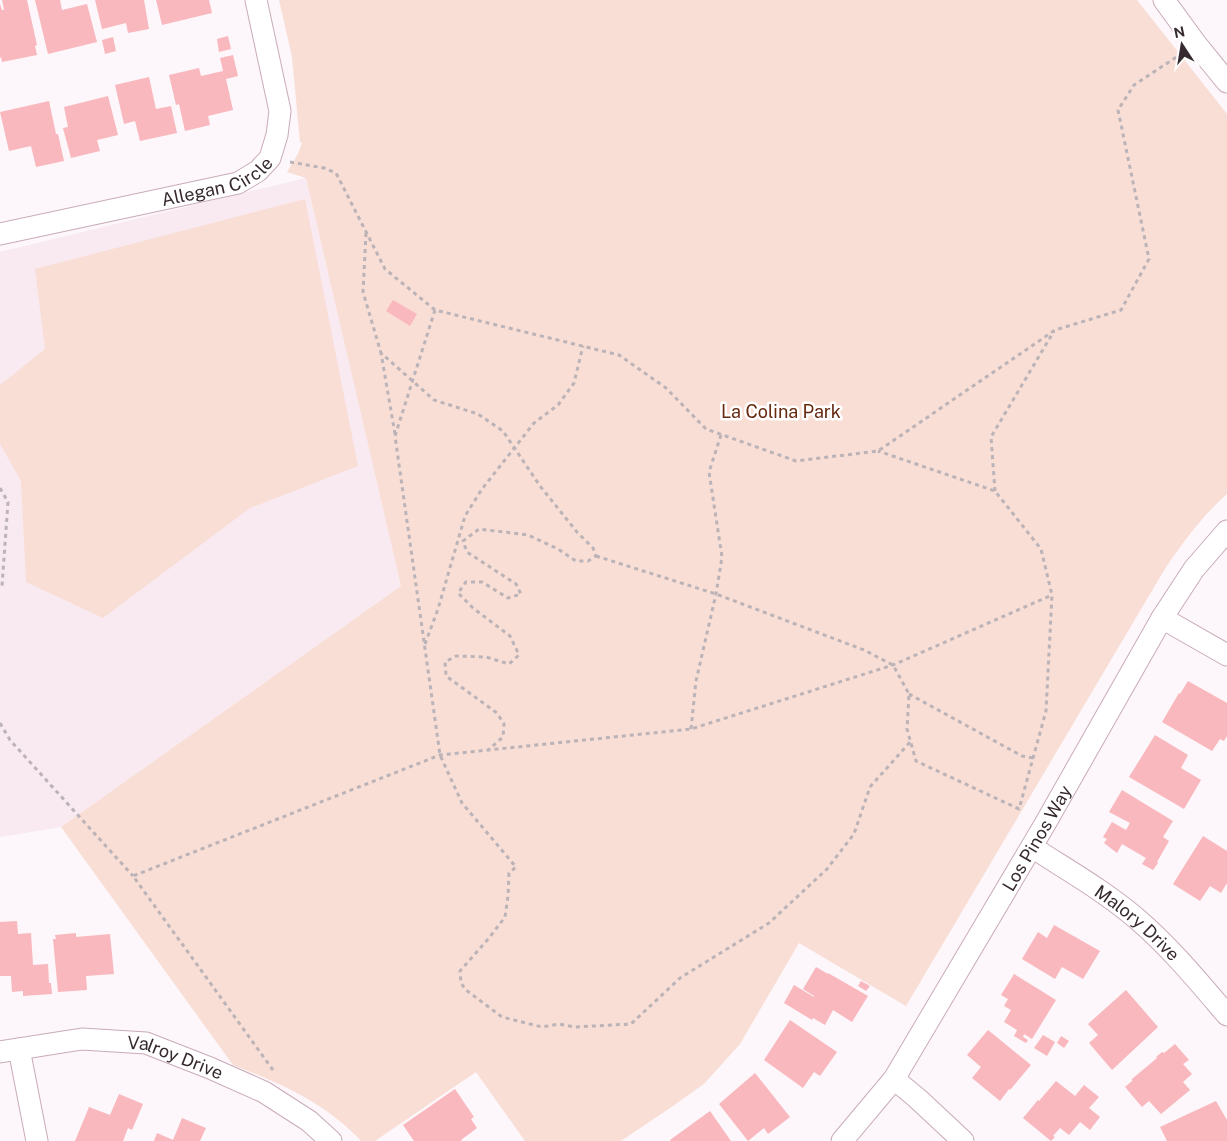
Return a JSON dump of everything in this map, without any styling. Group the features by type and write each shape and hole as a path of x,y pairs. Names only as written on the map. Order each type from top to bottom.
{"street":[{"name":"Allegan Circle","path":"0,234 238,183 258,171 270,158 277,135 280,111 256,0"},
{"path":"1164,0 1227,82"},
{"name":"Los Pinos Way","path":"842,1141 894,1079 1032,846 1162,618 1194,569 1227,531"},
{"path":"1162,618 1227,655"},
{"name":"Malory Drive","path":"1032,846 1092,884 1136,918 1185,966 1227,1015"},
{"name":"Valroy Drive","path":"9,1051 82,1039 146,1043 264,1092 309,1121 331,1141"},
{"path":"9,1051 38,1141"},
{"path":"894,1079 963,1141"}],"path":[{"path":"878,451 1055,330 1121,310 1149,259 1118,110 1134,85 1196,44"},
{"path":"270,158 324,168 336,173 385,269 435,310 619,355 666,388 706,429 796,461 878,451 995,491 1041,549 1052,595 1046,711 1019,808 916,761 907,729 910,694"},
{"path":"366,232 363,292 381,353 396,436 440,755 462,803 516,867 509,873 505,917 460,971 461,983 466,990 502,1018 542,1027 558,1024 575,1027 631,1024 680,978 769,923 827,869 854,834 870,786 910,742"},
{"path":"396,436 435,310"},
{"path":"995,491 991,438 1055,330"},
{"path":"425,645 438,610 465,516 482,489 534,423 558,405 574,383 583,346"},
{"path":"381,353 434,400 478,414 503,431 540,486 577,532 593,548 596,556"},
{"path":"691,729 696,681 716,594 722,557 709,472 721,435"},
{"path":"0,488 8,502 2,586 0,589"},
{"path":"488,750 503,737 504,724 497,713 446,676 445,662 456,656 486,657 509,664 520,655 510,636 473,608 458,593 466,582 482,582 508,598 521,594 516,584 468,552 463,541 479,530 528,535 558,549 576,561 588,561 596,556 716,594 864,650 893,665 910,694 1022,756 1033,758"},
{"path":"133,876 440,755 691,729 893,665 1052,595"},
{"path":"0,723 10,740 133,876 275,1073"}],"shaded area":[{"path":"306,178 401,586 61,827 0,837 0,252"}],"green space":[{"name":"La Colina Park","path":"279,0 1137,0 1227,114 1227,494 1202,519 1166,567 906,1006 799,943 740,1044 704,1084 621,1141 525,1141 476,1072 375,1141 361,1141 318,1105 268,1079 233,1065 61,827 401,586 306,178 287,172 298,154 302,143 300,142 292,57"},
{"path":"305,199 358,466 250,508 103,618 26,582 21,481 0,444 0,385 45,349 35,269"}],"building":[{"path":"2,0 27,0 37,45 35,46 37,55 2,62 0,58 0,4 2,10 4,10"},
{"path":"35,0 60,0 62,10 87,4 97,42 48,54"},
{"path":"95,0 144,0 149,29 128,33 126,23 102,29"},
{"path":"156,0 209,0 212,13 162,25"},
{"path":"228,36 231,49 219,52 217,39"},
{"path":"113,37 116,51 105,54 102,40"},
{"path":"233,55 238,76 226,79 233,110 208,116 210,125 185,131 179,104 176,105 169,75 199,68 201,76 223,71 220,58"},
{"path":"149,77 156,109 171,106 177,133 140,141 135,121 124,124 115,85"},
{"path":"108,96 118,135 97,140 100,151 71,158 63,128 68,127 64,107"},
{"path":"49,101 64,161 36,167 31,146 9,151 0,112"},
{"path":"393,300 417,314 410,326 386,311"},
{"path":"1188,681 1227,703 1227,736 1224,741 1220,739 1212,751 1162,722"},
{"path":"1155,735 1188,755 1181,768 1201,780 1184,809 1129,777"},
{"path":"1122,790 1173,821 1163,837 1169,841 1153,870 1142,864 1146,858 1122,844 1117,853 1104,843 1107,839 1103,837 1112,822 1126,830 1130,823 1109,812"},
{"path":"1203,836 1227,851 1227,883 1221,893 1210,886 1200,901 1173,884"},
{"path":"17,921 18,934 31,933 33,965 48,964 49,983 51,983 52,994 23,996 23,991 12,992 11,976 0,976 0,922"},
{"path":"1054,925 1100,951 1083,979 1062,967 1055,979 1022,959 1038,932 1047,938"},
{"path":"76,933 76,937 110,934 114,974 86,976 87,990 58,992 53,939 56,939 55,935"},
{"path":"816,967 868,996 852,1022 833,1010 825,1025 813,1018 812,1020 784,1003 794,985 814,997 803,989"},
{"path":"1014,974 1056,1000 1032,1039 1024,1034 1023,1037 1028,1040 1026,1043 1014,1036 1017,1030 1004,1022 1011,1010 1004,1006 1008,999 1001,995"},
{"path":"861,981 870,986 866,991 858,986"},
{"path":"1126,990 1158,1027 1112,1070 1089,1043 1098,1035 1088,1024"},
{"path":"790,1020 837,1052 820,1076 814,1072 803,1088 764,1060"},
{"path":"988,1030 1031,1065 1000,1101 972,1078 981,1067 967,1055"},
{"path":"1043,1035 1055,1042 1047,1056 1034,1048"},
{"path":"1061,1036 1069,1041 1064,1048 1057,1043"},
{"path":"1175,1044 1189,1060 1183,1064 1192,1074 1183,1082 1190,1090 1161,1114 1149,1101 1142,1107 1125,1087 1156,1057"},
{"path":"755,1073 790,1117 768,1134 764,1128 748,1141 719,1104"},
{"path":"1056,1081 1075,1096 1084,1085 1099,1097 1089,1108 1100,1117 1090,1130 1080,1122 1069,1135 1060,1128 1051,1141 1023,1118"},
{"path":"455,1089 474,1117 471,1119 477,1128 462,1141 414,1141 403,1125"},
{"path":"119,1094 143,1104 132,1130 128,1128 123,1141 75,1141 89,1107 110,1115"},
{"path":"1216,1101 1227,1120 1227,1141 1167,1141 1160,1127"},
{"path":"710,1111 731,1141 670,1140"},
{"path":"182,1118 206,1128 200,1141 154,1141 157,1133 173,1140"}]}
